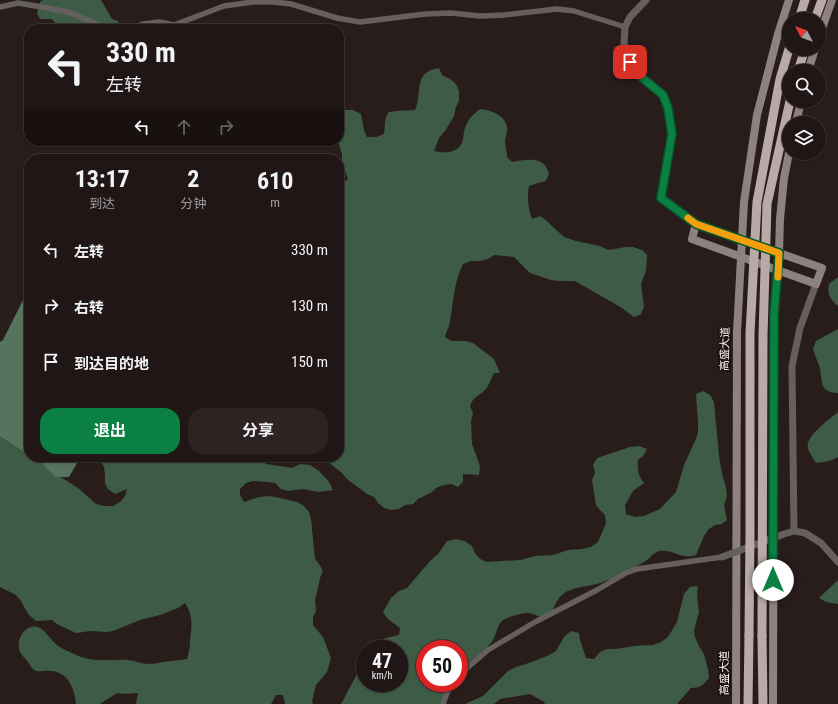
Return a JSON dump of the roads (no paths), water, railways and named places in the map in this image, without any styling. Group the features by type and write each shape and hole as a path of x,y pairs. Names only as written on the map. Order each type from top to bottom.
{"highway":[{"path":"801,12 804,1"},
{"path":"748,704 750,334 757,202 780,79 787,56"},
{"path":"762,704 763,335 767,204 788,108"}],"main road":[{"name":"高盛大道","path":"736,704 737,332 744,202 757,115 778,34 789,0"},
{"path":"826,17 832,0"},
{"path":"773,704 774,315 780,219 784,178 788,160"},
{"path":"696,224 742,240 822,268 816,284 692,239 696,224"}],"street":[{"path":"646,0 630,17 625,27 624,44 630,62 640,76 663,95 668,108 672,134 661,198 696,224"},
{"path":"177,24 224,6 253,2 274,2 291,4 337,18 360,22 425,14 450,13 480,16 557,9 574,11 625,27"},
{"path":"0,7 18,3 42,7 68,12 97,24"},
{"path":"143,24 159,22 169,24"},
{"path":"794,532 792,366 800,328 816,284"},
{"path":"468,668 488,650 535,622 597,590 626,572 637,569 722,557 784,534 794,532 804,533 820,543 838,562"},
{"path":"443,704 448,692"}]}
